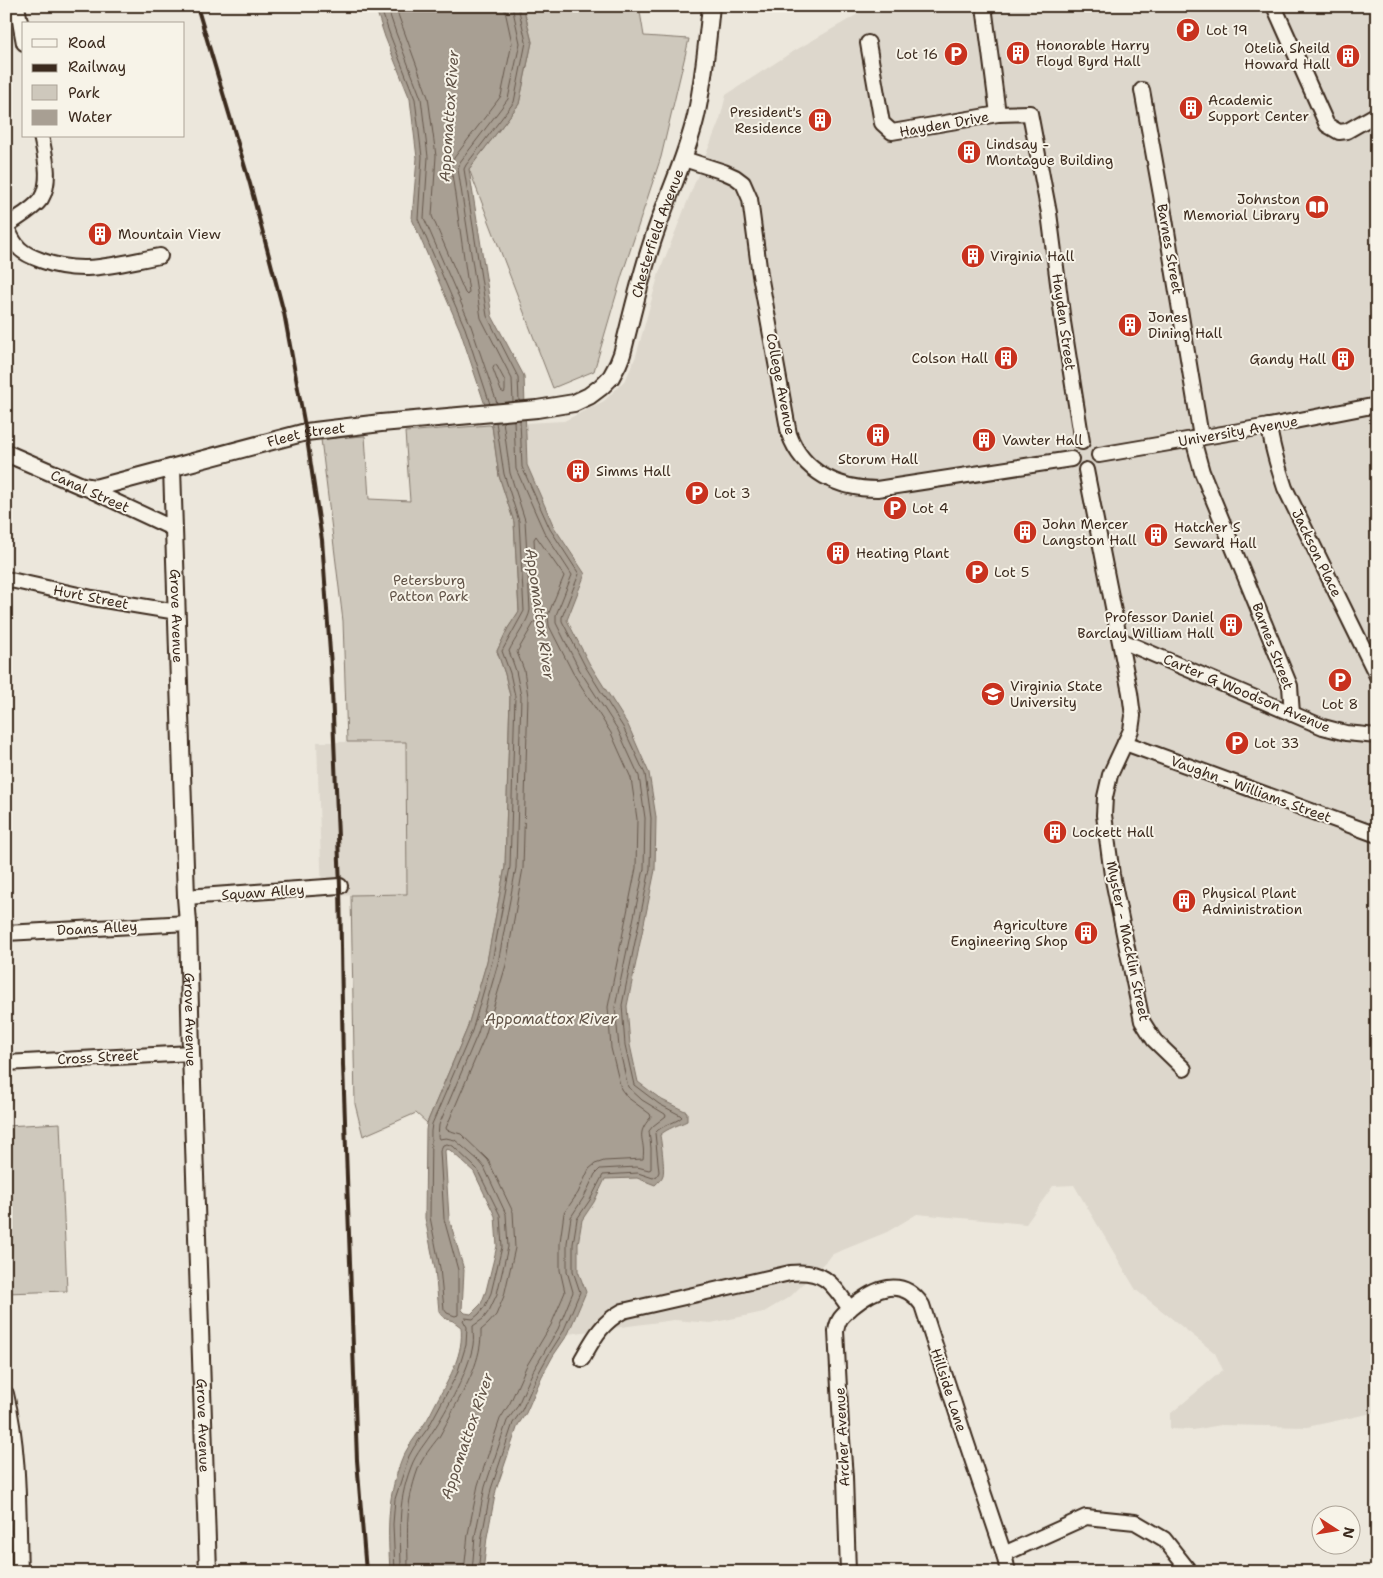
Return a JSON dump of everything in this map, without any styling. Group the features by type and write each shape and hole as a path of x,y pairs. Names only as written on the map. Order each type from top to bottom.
{"main road":[{"name":"Chesterfield Avenue","path":"537,409 574,403 589,396 611,377 618,364 644,266 684,159 696,117 711,6"},
{"name":"Fleet Street","path":"82,486 95,488 306,432 381,423 537,409"},
{"name":"Canal Street","path":"6,453 82,486"},
{"name":"Grove Avenue","path":"172,468 208,1572"}],"street":[{"path":"17,6 22,32"},
{"path":"984,6 998,114"},
{"path":"1274,6 1327,125 1340,132 1347,131 1377,114"},
{"name":"Hayden Drive","path":"868,43 882,123 892,132 998,114 1030,113"},
{"name":"Barnes Street","path":"1142,90 1162,205 1202,472 1290,686 1292,714"},
{"name":"Hayden Street","path":"1030,113 1049,213 1063,322 1082,442"},
{"path":"41,138 47,167 44,192 41,199 33,207 6,226 19,249 27,255 58,266 74,269 92,268 160,256"},
{"name":"College Avenue","path":"684,159 735,177 743,183 750,199 760,274 789,434 794,447 816,470 845,486 877,490 1072,459"},
{"name":"University Avenue","path":"1099,454 1377,406"},
{"name":"Jackson Place","path":"1269,426 1275,459 1285,488 1377,676"},
{"path":"1082,442 1094,446 1099,454 1095,466 1086,470 1075,466 1072,459 1074,448 1082,442"},
{"path":"1086,470 1130,693 1131,730 1125,743"},
{"name":"Canal Street","path":"82,486 174,529"},
{"name":"Hurt Street","path":"6,579 92,598 177,612"},
{"name":"Carter G Woodson Avenue","path":"1120,640 1323,727 1346,733 1377,736"},
{"name":"Vaughn - Williams Street","path":"1125,743 1377,835"},
{"name":"Myster - Macklin Street","path":"1125,743 1110,774 1105,797 1104,816 1112,874 1142,1021 1154,1040 1184,1069"},
{"name":"Squaw Alley","path":"186,897 340,886"},
{"name":"Doans Alley","path":"6,933 188,923"},
{"name":"Cross Street","path":"6,1063 191,1053"},
{"path":"582,1359 602,1327 611,1318 623,1311 790,1273 804,1271 821,1276 829,1282 850,1309"},
{"name":"Hillside Lane","path":"850,1309 871,1293 894,1288 911,1293 922,1305 1004,1554 1008,1572"},
{"name":"Archer Avenue","path":"848,1572 845,1477 840,1426 836,1332 841,1315 850,1309"},
{"path":"6,1394 16,1466 20,1572"},
{"path":"1004,1554 1086,1517 1135,1522 1164,1539 1190,1572"}],"shaded area":[{"name":"Virginia State University","path":"872,6 1377,6 1377,1412 1307,1427 1221,1425 1193,1430 1170,1429 1170,1414 1223,1370 1215,1353 1136,1290 1074,1185 1053,1186 1026,1224 917,1214 887,1232 833,1254 791,1296 764,1312 711,1323 674,1320 568,1334 586,1292 578,1271 578,1244 582,1220 594,1202 605,1179 637,1178 655,1185 664,1173 660,1135 666,1129 687,1121 687,1112 662,1100 638,1082 630,1045 627,1006 645,922 589,663 567,619 585,573 554,527 527,465 525,423 564,421 604,401 626,379 636,356 659,273 720,119 726,95 789,54"},
{"path":"317,742 406,742 407,894 322,896"}],"green space":[{"path":"523,6 639,6 644,36 689,39 661,157 622,275 594,371 553,388 469,169 519,104 532,42"},
{"name":"Petersburg Patton Park","path":"492,426 499,476 514,522 519,612 508,628 497,651 510,696 505,867 487,962 467,1029 427,1123 416,1113 363,1136 355,1104 351,895 407,894 406,742 347,742 343,621 321,439 365,436 369,499 410,501 405,432"},
{"path":"60,1123 67,1291 6,1293 6,1126"}],"water":[{"name":"Appomattox River","path":"375,6 523,6 532,42 519,104 469,169 492,316 524,376 527,465 554,527 585,574 567,620 589,663 628,725 649,773 656,817 655,870 627,1006 630,1045 638,1082 662,1100 687,1112 687,1121 660,1135 664,1167 662,1178 655,1185 637,1178 605,1179 594,1202 582,1220 578,1244 578,1271 586,1292 568,1334 542,1376 526,1413 518,1425 496,1490 487,1537 483,1572 390,1572 389,1516 396,1476 403,1457 427,1420 447,1382 455,1365 460,1346 461,1327 453,1321 444,1318 439,1311 435,1269 425,1218 426,1130 427,1123 467,1029 487,961 505,867 510,696 497,651 519,611 514,522 499,476 492,426 460,330 412,219 417,158 410,99 385,37","holes":["446,1149 450,1150 474,1172 495,1216 497,1246 486,1291 481,1304 471,1314 465,1313 462,1310 464,1270 449,1218 445,1151"]}],"railway":[{"path":"197,6 250,184 284,313 306,432 322,540 331,666 340,886 343,1065 357,1460 366,1572"}],"place":[{"name":"Lot 19","path":"1188,30"},
{"name":"Honorable Harry Floyd Byrd Hall","path":"1018,53"},
{"name":"Lot 16","path":"956,54"},
{"name":"Otelia Sheild Howard Hall","path":"1348,56"},
{"name":"Academic Support Center","path":"1191,108"},
{"name":"President's Residence","path":"820,120"},
{"name":"Lindsay - Montague Building","path":"969,152"},
{"name":"Johnston Memorial Library","path":"1317,207"},
{"name":"Mountain View","path":"100,234"},
{"name":"Virginia Hall","path":"973,256"},
{"name":"Jones Dining Hall","path":"1130,325"},
{"name":"Colson Hall","path":"1006,358"},
{"name":"Gandy Hall","path":"1343,359"},
{"name":"Storum Hall","path":"878,435"},
{"name":"Vawter Hall","path":"984,440"},
{"name":"Simms Hall","path":"578,471"},
{"name":"Lot 3","path":"697,493"},
{"name":"Lot 4","path":"895,508"},
{"name":"John Mercer Langston Hall","path":"1025,532"},
{"name":"Hatcher S Seward Hall","path":"1156,535"},
{"name":"Heating Plant","path":"838,553"},
{"name":"Lot 5","path":"977,572"},
{"name":"Professor Daniel Barclay William Hall","path":"1231,625"},
{"name":"Lot 8","path":"1340,680"},
{"name":"Virginia State University","path":"993,694"},
{"name":"Lot 33","path":"1237,743"},
{"name":"Lockett Hall","path":"1055,832"},
{"name":"Physical Plant Administration","path":"1184,901"},
{"name":"Agriculture Engineering Shop","path":"1086,933"}]}
